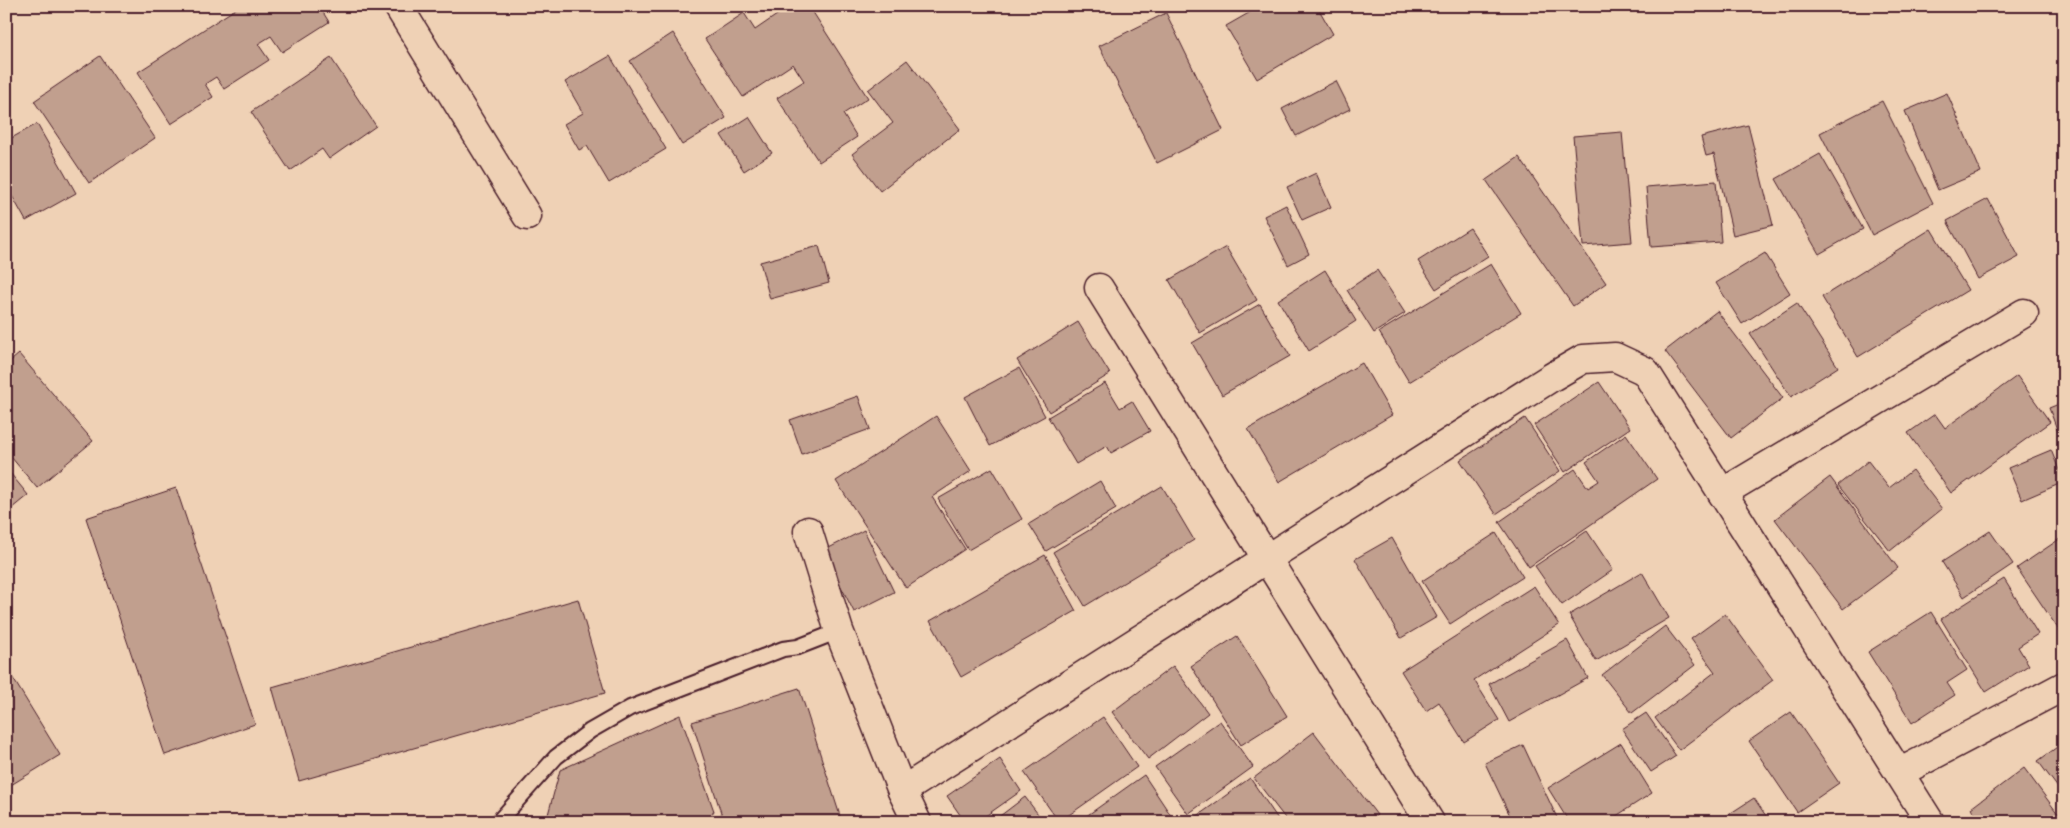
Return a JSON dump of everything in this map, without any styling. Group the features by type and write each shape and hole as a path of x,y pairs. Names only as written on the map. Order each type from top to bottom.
{"street":[{"path":"398,6 527,216"},
{"path":"1099,288 1430,822"},
{"path":"1722,493 2024,312"},
{"path":"902,791 1583,358 1615,358 1645,371 1930,822"},
{"path":"808,531 839,631 902,791 917,822"},
{"path":"1899,774 2064,686"}],"lane":[{"path":"498,822 556,757 590,731 630,708 783,649 798,647 839,631"}],"building":[{"path":"240,6 319,6 329,22 282,52 271,36 258,44 269,60 224,89 216,77 205,84 213,97 171,124 138,72"},
{"path":"790,6 809,6 868,98 843,114 857,137 819,162 777,98 804,81 793,64 743,97 705,39 744,13 755,30"},
{"path":"1261,6 1317,6 1333,34 1257,79 1226,26"},
{"path":"1166,13 1223,130 1157,163 1099,46"},
{"path":"673,33 726,118 682,145 630,61"},
{"path":"100,56 155,138 89,183 34,101"},
{"path":"610,56 666,149 609,183 587,146 579,150 564,124 583,113 565,82"},
{"path":"331,58 376,126 329,159 322,149 290,171 251,112"},
{"path":"907,60 960,129 880,191 852,154 893,123 868,90"},
{"path":"1336,81 1350,109 1296,136 1282,109"},
{"path":"1947,93 1981,172 1938,190 1905,111"},
{"path":"1882,101 1933,203 1872,235 1820,133"},
{"path":"749,117 772,153 744,171 721,135"},
{"path":"37,124 76,193 26,221 6,185 6,141"},
{"path":"1748,125 1773,225 1733,235 1714,154 1706,156 1701,137"},
{"path":"1622,132 1632,242 1583,246 1573,136"},
{"path":"1820,154 1863,229 1819,254 1776,179"},
{"path":"1519,157 1606,283 1573,306 1486,180"},
{"path":"1316,173 1331,207 1302,220 1287,187"},
{"path":"1716,181 1721,242 1651,247 1646,187"},
{"path":"1988,199 2019,257 1978,279 1947,221"},
{"path":"1286,205 1309,254 1288,265 1264,216"},
{"path":"1470,228 1488,256 1436,289 1418,261"},
{"path":"1931,229 1968,290 1858,357 1822,297"},
{"path":"819,246 829,283 770,299 760,262"},
{"path":"1226,247 1257,300 1200,333 1169,280"},
{"path":"1765,253 1790,293 1742,324 1716,283"},
{"path":"1491,264 1521,313 1409,382 1379,332"},
{"path":"1325,270 1356,321 1309,351 1278,300"},
{"path":"1377,270 1405,313 1374,333 1347,290"},
{"path":"1797,303 1838,367 1791,397 1750,334"},
{"path":"1260,304 1290,356 1222,395 1192,343"},
{"path":"1717,311 1783,398 1731,438 1665,351"},
{"path":"1078,322 1110,374 1049,412 1017,360"},
{"path":"19,354 93,441 37,488 6,451 6,365"},
{"path":"1362,363 1392,415 1279,482 1248,429"},
{"path":"1019,368 1045,416 990,446 965,397"},
{"path":"2017,376 2050,422 1951,493 1908,433 1935,414 1945,428"},
{"path":"1599,382 1630,428 1565,472 1534,425"},
{"path":"1105,383 1120,408 1132,401 1150,431 1111,453 1107,446 1076,464 1048,417"},
{"path":"858,396 870,429 802,454 790,420"},
{"path":"2064,402 2064,448 2049,408"},
{"path":"936,416 971,471 932,497 965,549 906,588 836,481"},
{"path":"1525,418 1560,471 1496,514 1460,460"},
{"path":"1626,434 1657,479 1529,567 1499,522 1575,469 1588,488 1599,481 1586,462"},
{"path":"2051,450 2064,482 2022,500 2008,468"},
{"path":"1868,461 1889,488 1912,470 1942,509 1890,551 1838,485"},
{"path":"6,468 28,495 6,513"},
{"path":"992,468 1022,519 968,550 938,499"},
{"path":"1830,477 1898,568 1843,609 1775,519"},
{"path":"1100,481 1116,509 1046,551 1029,524"},
{"path":"1162,486 1194,540 1085,606 1053,552"},
{"path":"176,488 255,724 165,755 86,518"},
{"path":"864,530 894,592 854,612 823,551"},
{"path":"1587,531 1613,570 1562,605 1535,566"},
{"path":"1990,531 2013,564 1964,597 1942,562"},
{"path":"1496,533 1523,577 1450,624 1422,581"},
{"path":"2064,536 2064,635 2063,636 2017,568"},
{"path":"1392,538 1437,617 1401,638 1355,559"},
{"path":"1045,555 1076,611 961,677 930,621"},
{"path":"1642,572 1669,618 1596,661 1569,615"},
{"path":"2004,579 2038,634 2018,647 2029,665 1986,692 1941,619"},
{"path":"1534,586 1559,625 1474,680 1499,720 1464,742 1439,702 1426,711 1401,671"},
{"path":"578,599 605,693 299,781 272,687"},
{"path":"1931,612 1967,670 1947,683 1955,695 1912,723 1868,652"},
{"path":"1725,614 1773,680 1679,750 1655,718 1715,672 1691,639"},
{"path":"1665,626 1695,665 1632,713 1602,675"},
{"path":"1237,636 1287,716 1241,745 1191,666"},
{"path":"1567,640 1588,678 1509,722 1489,684"},
{"path":"1173,666 1208,713 1148,759 1112,712"},
{"path":"6,667 60,755 6,788"},
{"path":"799,688 842,822 724,822 692,722"},
{"path":"1791,712 1839,783 1797,812 1749,741"},
{"path":"1646,713 1676,756 1651,772 1622,729"},
{"path":"680,715 714,811 706,822 546,822 560,770"},
{"path":"1103,717 1137,767 1059,822 1024,772"},
{"path":"1220,721 1253,767 1188,814 1155,767"},
{"path":"1314,732 1377,815 1369,822 1288,822 1254,778"},
{"path":"2064,742 2064,796 2038,761"},
{"path":"1621,743 1652,793 1607,822 1569,822 1548,788"},
{"path":"1523,745 1559,822 1513,822 1485,763"},
{"path":"1000,759 1021,791 977,822 965,822 947,796"},
{"path":"2024,768 2064,822 1981,822 1971,808"},
{"path":"1144,775 1174,820 1172,822 1078,822"},
{"path":"1250,778 1278,819 1274,822 1189,822"},
{"path":"1025,797 1044,822 992,822"},
{"path":"1754,798 1770,822 1717,822"}]}
